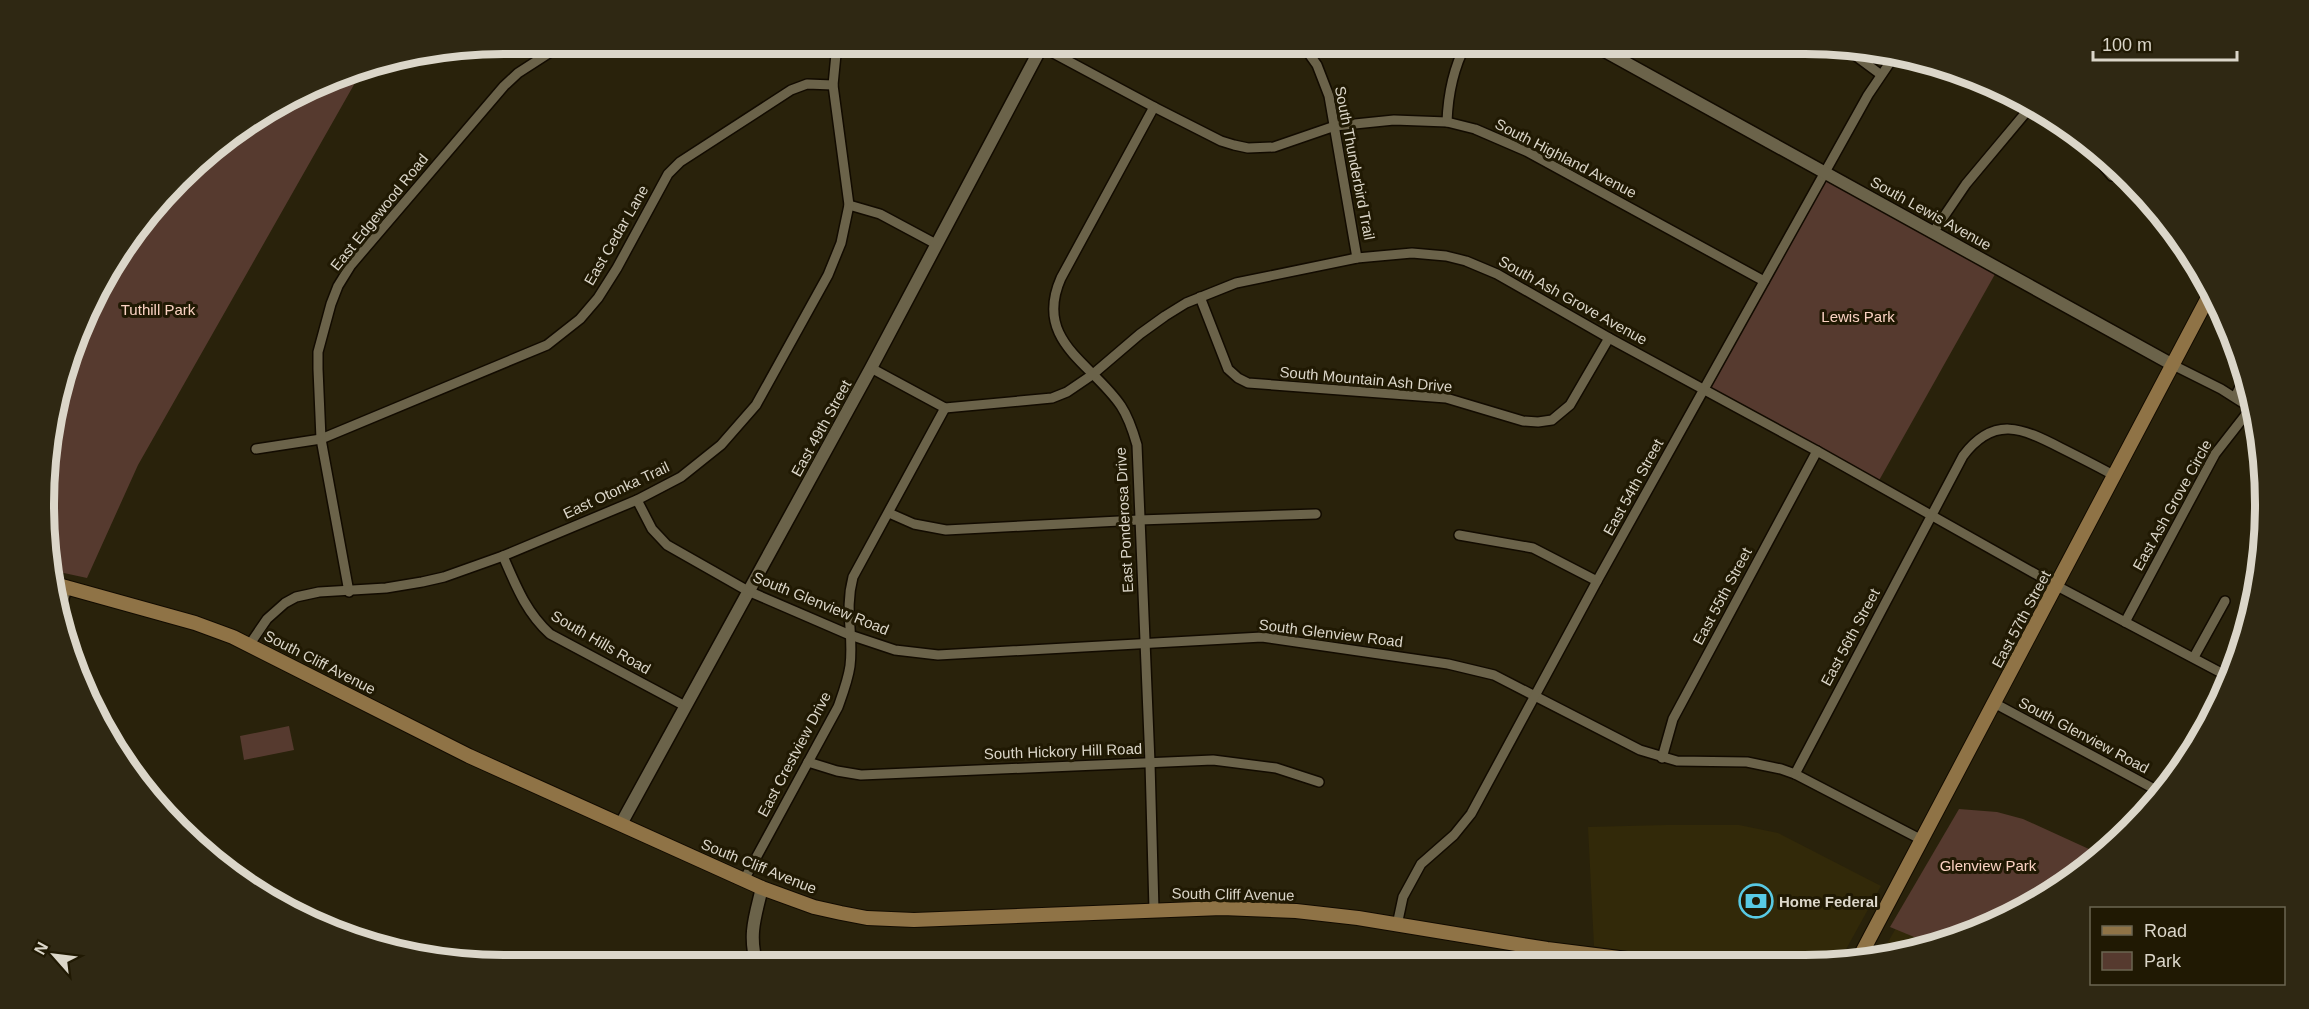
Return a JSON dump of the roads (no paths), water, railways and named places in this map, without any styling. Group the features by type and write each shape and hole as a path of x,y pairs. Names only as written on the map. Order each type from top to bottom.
{"main road":[{"name":"East 57th Street","path":"1863,951 2207,300"},
{"name":"South Cliff Avenue","path":"62,586 195,622 250,644 469,756 762,888 823,909 890,920 1222,908 1296,911 1397,925 1541,955"}],"street":[{"name":"East Edgewood Road","path":"349,592 321,439 318,352 331,304 338,286 351,265 504,86 518,73 547,54"},
{"name":"East Otonka Trail","path":"250,644 267,619 285,603 296,597 319,592 386,588 444,577 503,556 637,500 695,467 721,445 756,405 828,275 841,243 849,205 833,85 836,54"},
{"name":"East 49th Street","path":"621,824 872,368 1038,54"},
{"name":"South Highland Avenue","path":"1059,54 1221,141 1248,148 1282,145 1335,126 1394,120 1447,122 1475,129 1502,139 1764,281"},
{"name":"South Thunderbird Trail","path":"1308,54 1324,78 1335,126 1357,258"},
{"path":"1447,122 1452,80 1461,54"},
{"name":"South Lewis Avenue","path":"1610,54 2243,403"},
{"path":"1858,57 1880,74"},
{"name":"East 54th Street","path":"1397,925 1403,897 1411,879 1421,864 1454,835 1471,814 1597,581 1880,74 1889,63"},
{"name":"East Cedar Lane","path":"255,449 321,439 547,345 563,334 598,298 668,174 680,162 791,90 807,84 833,85"},
{"name":"East Ponderosa Drive","path":"1154,107 1061,278 1054,299 1055,321 1059,335 1068,349 1120,405 1134,433 1137,445 1154,910"},
{"path":"1934,231 1966,184 2026,112"},
{"path":"849,205 880,214 936,244"},
{"name":"South Ash Grove Avenue","path":"945,408 1052,398 1067,392 1166,316 1200,297 1249,280 1357,258 1412,253 1446,256 1466,261 1497,274 2057,586 2222,673"},
{"name":"South Mountain Ash Drive","path":"1200,297 1228,369 1248,383 1446,398 1523,421 1552,420 1570,405 1609,338"},
{"path":"872,368 945,408"},
{"path":"2235,397 2240,387"},
{"name":"East Crestview Drive","path":"744,880 838,707 850,667 848,601 853,577 945,408"},
{"name":"East Ash Grove Circle","path":"2126,622 2215,454 2246,416"},
{"name":"East 56th Street","path":"1795,774 1963,456 1980,438 1995,431 2026,430 2115,476"},
{"name":"East 55th Street","path":"1662,758 1673,719 1817,451"},
{"name":"South Glenview Road","path":"637,500 659,538 748,591 850,635 895,650 925,655 1262,637 1448,664 1494,675 1640,750 1662,758 1677,761 1747,762 1767,765 1795,774 1922,840"},
{"path":"889,513 914,524 946,530 1316,514"},
{"path":"1459,535 1533,548 1597,581"},
{"name":"South Hills Road","path":"503,556 523,602 538,623 550,634 685,706"},
{"path":"64,598 67,587"},
{"path":"2194,657 2226,600"},
{"name":"South Glenview Road","path":"1994,704 2154,789"},
{"name":"South Hickory Hill Road","path":"808,762 837,771 861,775 1213,760 1276,768 1319,782"},
{"path":"754,955 751,933 762,888"}],"place":[{"name":"Home Federal","path":"1756,901"}],"park label":[{"name":"Tuthill Park","path":"158,309"},
{"name":"Lewis Park","path":"1858,316"},
{"name":"Glenview Park","path":"1988,865"}]}
